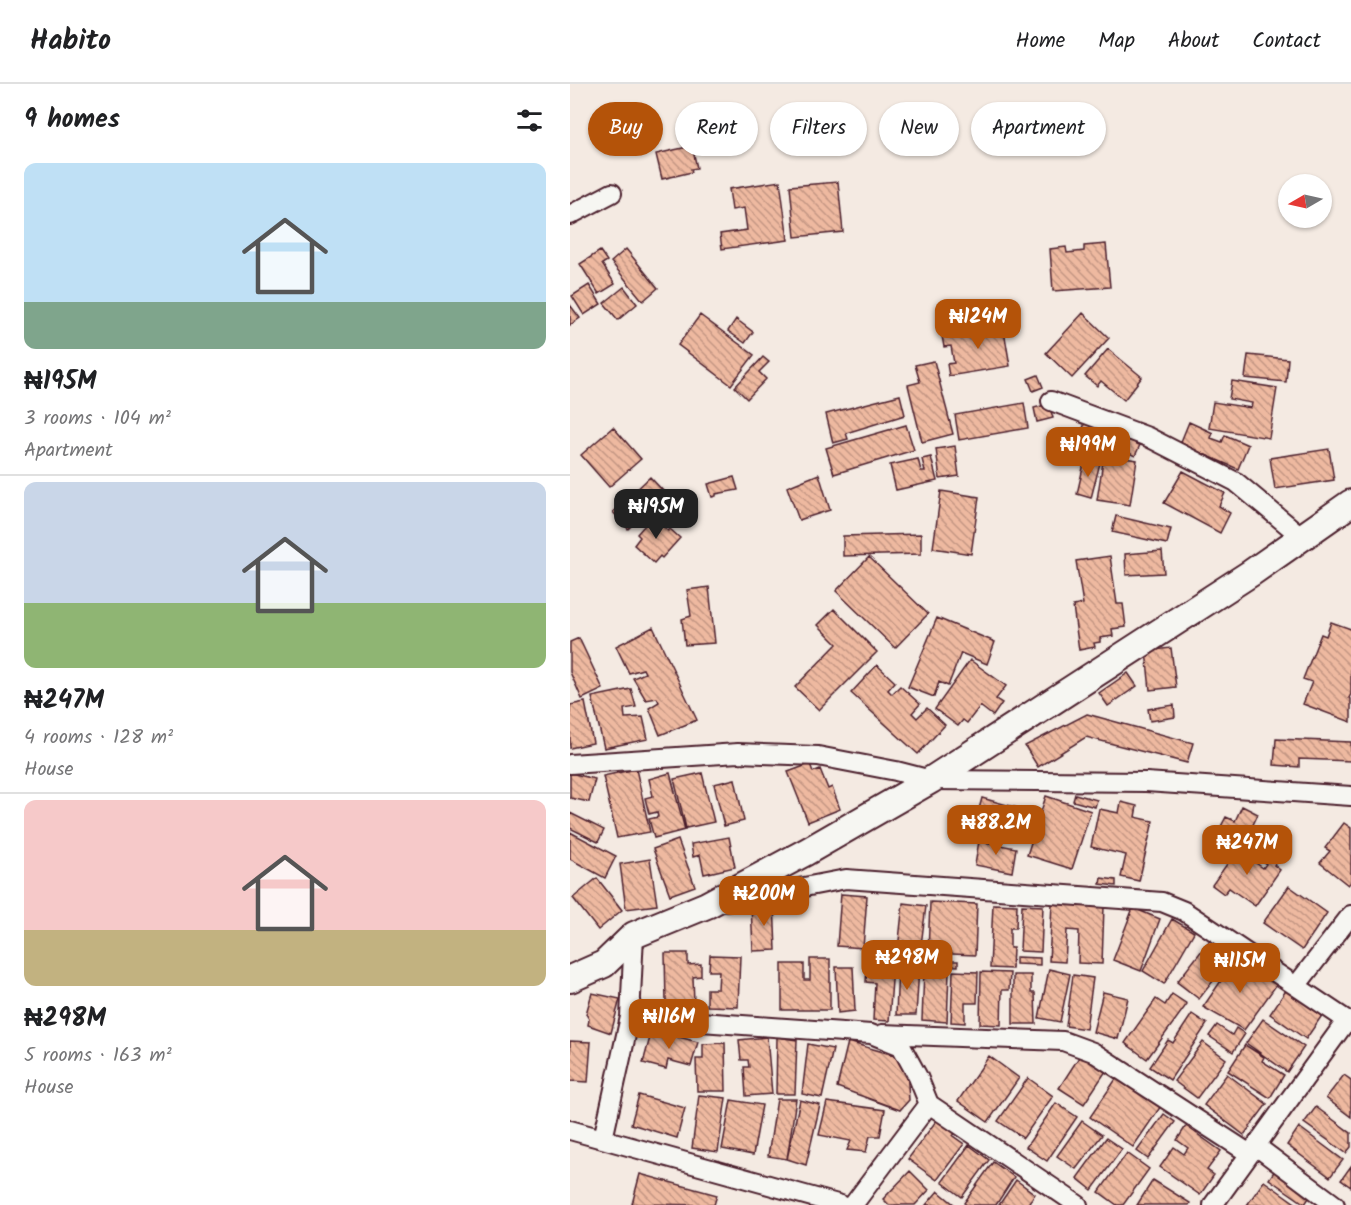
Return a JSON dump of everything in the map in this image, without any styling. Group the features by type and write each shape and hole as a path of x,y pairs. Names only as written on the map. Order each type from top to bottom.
{"street":[{"path":"570,215 612,193"},
{"path":"1051,402 1148,437 1236,482 1302,537"},
{"path":"570,978 604,964 634,935 707,905 931,780 1232,585 1351,503"},
{"path":"570,764 738,753 818,756 931,780 1146,782 1351,796"},
{"path":"707,905 846,879 1162,902 1184,911 1349,1022 1213,1205"},
{"path":"1296,986 1351,915"},
{"path":"603,1139 630,1017 634,935"},
{"path":"630,1017 871,1034 1063,1041 1093,1052 1253,1150 1335,1205"},
{"path":"871,1034 901,1046 918,1077 928,1104 1078,1205"},
{"path":"853,1205 928,1104"},
{"path":"570,1130 841,1205"}],"building":[{"path":"675,150 675,156 694,156 697,168 691,169 692,172 662,179 656,156 663,156 663,152"},
{"path":"780,181 788,240 722,249 720,234 747,230 744,208 732,210 729,189"},
{"path":"838,182 843,232 795,237 790,186"},
{"path":"1106,244 1110,287 1053,291 1050,249 1066,247 1067,253 1084,251 1084,246"},
{"path":"626,249 658,288 643,301 611,262"},
{"path":"600,251 607,261 602,264 615,284 599,294 580,264"},
{"path":"589,285 601,304 584,315 572,296"},
{"path":"624,287 637,304 618,320 604,303"},
{"path":"570,305 580,318 570,325"},
{"path":"1083,313 1109,338 1072,378 1046,353"},
{"path":"700,315 754,355 731,385 678,345"},
{"path":"736,319 753,332 745,343 728,331"},
{"path":"1003,325 1010,366 949,376 947,364 954,363 951,346 944,347 942,336"},
{"path":"1108,349 1142,377 1124,400 1101,381 1097,386 1085,376"},
{"path":"1248,355 1288,359 1286,382 1245,378"},
{"path":"763,357 769,362 759,372 766,379 747,399 735,387"},
{"path":"934,361 953,434 922,442 908,385 920,382 915,365"},
{"path":"1038,375 1043,387 1033,391 1028,379"},
{"path":"1232,381 1277,388 1269,438 1209,428 1213,402 1251,408 1252,403 1229,399"},
{"path":"900,395 905,415 846,433 848,439 833,443 826,414"},
{"path":"1024,403 1028,428 959,440 955,415"},
{"path":"1049,404 1053,418 1037,422 1034,408"},
{"path":"1086,421 1140,445 1135,456 1121,449 1119,453 1088,440 1083,452 1074,449"},
{"path":"1189,422 1213,433 1211,438 1222,442 1225,435 1248,445 1238,469 1180,444"},
{"path":"906,425 914,450 834,474 826,448"},
{"path":"613,427 641,459 609,487 581,455"},
{"path":"955,446 959,476 940,479 936,449"},
{"path":"1329,449 1334,480 1275,489 1270,458"},
{"path":"1104,455 1137,460 1130,505 1097,500"},
{"path":"931,457 937,481 896,490 890,465 918,459 921,471 925,471 922,459"},
{"path":"1085,459 1100,463 1091,498 1077,494"},
{"path":"1183,471 1225,493 1219,506 1230,513 1220,533 1164,503"},
{"path":"819,474 830,510 799,520 787,487"},
{"path":"650,477 666,494 628,529 613,512"},
{"path":"734,477 738,490 716,494 712,497 708,484"},
{"path":"941,491 979,497 971,554 933,548"},
{"path":"653,516 668,531 670,529 680,538 662,558 660,556 654,563 634,545 640,537 637,534"},
{"path":"1116,516 1171,529 1167,544 1112,532"},
{"path":"921,534 921,554 843,556 843,536"},
{"path":"1162,551 1164,573 1126,575 1125,554"},
{"path":"1110,556 1117,604 1123,604 1126,627 1112,629 1113,636 1100,638 1100,642 1094,643 1095,647 1079,650 1073,606 1083,604 1076,561"},
{"path":"869,557 928,614 895,648 836,591"},
{"path":"709,587 715,643 685,645 682,619 691,616 687,590"},
{"path":"834,609 877,652 819,710 795,687 837,644 818,625"},
{"path":"937,618 995,642 987,664 961,653 948,686 939,682 934,697 908,687"},
{"path":"1331,622 1351,629 1351,694 1349,698 1351,699 1351,722 1303,704 1312,682 1303,679 1321,634 1326,636"},
{"path":"653,627 697,720 660,735 649,708 659,702 657,698 646,700 633,678 645,673 643,669 629,673 616,646"},
{"path":"579,638 603,689 582,699 570,672 570,642"},
{"path":"1171,648 1176,687 1150,690 1146,651"},
{"path":"970,660 1006,686 996,699 1002,703 993,716 980,706 967,723 963,720 958,726 935,709"},
{"path":"877,665 895,682 888,690 892,694 900,686 920,704 912,713 917,718 927,708 945,725 918,754 851,693"},
{"path":"1128,673 1137,686 1108,706 1099,693"},
{"path":"631,689 636,707 624,709 625,718 643,717 648,739 604,748 592,697"},
{"path":"585,702 593,743 570,748 570,705"},
{"path":"1174,705 1175,717 1150,721 1148,709"},
{"path":"1087,714 1193,743 1187,763 1086,737 1038,767 1025,746"},
{"path":"1276,739 1351,742 1351,761 1299,759 1299,767 1274,765"},
{"path":"810,764 813,772 820,769 828,789 832,787 840,809 808,822 788,772"},
{"path":"636,769 650,832 617,838 603,776"},
{"path":"570,773 595,779 589,802 570,798"},
{"path":"670,773 685,830 654,838 649,819 658,817 657,812 649,814 645,798 653,796 649,779"},
{"path":"702,773 714,822 686,828 674,779"},
{"path":"735,779 744,821 724,826 714,784"},
{"path":"1075,794 1097,800 1095,807 1073,801"},
{"path":"1046,796 1091,811 1072,869 1027,855"},
{"path":"982,798 1025,810 1018,836 975,824"},
{"path":"1121,802 1137,806 1135,817 1153,821 1139,881 1121,877 1126,855 1091,847 1099,809 1119,813"},
{"path":"1242,806 1258,814 1242,848 1216,836 1226,817 1235,821"},
{"path":"570,813 604,830 598,842 570,828"},
{"path":"1344,823 1351,828 1351,882 1348,885 1320,863 1330,851 1325,848"},
{"path":"570,832 616,856 605,878 570,859"},
{"path":"729,837 735,867 704,874 700,855 693,857 691,844"},
{"path":"678,840 695,886 670,895 653,849"},
{"path":"979,841 1016,848 1012,872 975,865"},
{"path":"1257,848 1276,862 1274,865 1280,870 1255,906 1229,888 1224,894 1212,885 1237,850 1263,868 1266,864 1252,854"},
{"path":"650,859 657,905 626,909 620,864"},
{"path":"597,878 622,910 598,930 573,898"},
{"path":"1101,878 1116,880 1116,886 1100,884"},
{"path":"1289,886 1327,913 1302,950 1263,923"},
{"path":"841,894 867,896 863,948 837,946"},
{"path":"930,902 977,904 975,955 928,953"},
{"path":"774,903 776,950 753,951 751,905"},
{"path":"903,903 926,906 919,961 897,959"},
{"path":"993,904 1017,905 1016,928 1010,928 1010,948 1013,948 1012,969 990,968"},
{"path":"1052,904 1104,906 1102,964 1078,963 1079,931 1067,930 1065,962 1049,961"},
{"path":"1022,905 1043,906 1041,952 1020,951"},
{"path":"1133,908 1160,919 1141,971 1113,960"},
{"path":"1172,919 1194,932 1164,984 1143,971"},
{"path":"1210,940 1232,957 1199,999 1177,982"},
{"path":"665,953 688,953 688,965 701,964 701,976 693,977 694,1003 666,1003"},
{"path":"710,955 740,956 738,1007 707,1006 707,989 718,989 719,971 709,971"},
{"path":"925,956 947,956 947,961 958,961 958,966 925,965"},
{"path":"1238,956 1277,984 1244,1030 1203,1007"},
{"path":"1016,957 1040,958 1040,965 1016,964"},
{"path":"810,959 830,959 830,1010 782,1010 782,964 804,964 804,980 810,980"},
{"path":"867,965 893,967 889,1021 873,1020 875,983 866,982"},
{"path":"836,967 853,967 855,1011 838,1013"},
{"path":"898,967 919,968 916,1015 896,1015"},
{"path":"1049,969 1070,974 1060,1022 1039,1018"},
{"path":"924,971 949,972 947,1022 922,1020"},
{"path":"953,971 978,972 977,1003 965,1003 965,1023 951,1022"},
{"path":"981,972 1010,973 1009,990 1002,990 1001,1025 980,1024"},
{"path":"1013,975 1031,975 1031,993 1035,993 1036,1024 1013,1024"},
{"path":"1073,975 1093,978 1086,1029 1066,1026"},
{"path":"1287,989 1323,1014 1306,1039 1270,1014"},
{"path":"1103,992 1128,998 1118,1039 1093,1032"},
{"path":"592,993 620,999 611,1033 588,1025 589,1019 586,1014"},
{"path":"1172,994 1187,1004 1147,1059 1125,1043 1156,999 1165,1005"},
{"path":"1192,1014 1207,1024 1170,1080 1150,1067 1168,1040 1173,1043"},
{"path":"1263,1019 1304,1047 1287,1072 1246,1043"},
{"path":"1217,1025 1232,1035 1236,1028 1245,1034 1233,1052 1209,1036"},
{"path":"652,1030 698,1042 691,1066 668,1060 666,1069 643,1063"},
{"path":"767,1037 772,1094 746,1096 744,1067 749,1067 748,1060 741,1060 739,1040"},
{"path":"777,1037 797,1040 795,1094 776,1094"},
{"path":"570,1041 591,1042 588,1082 570,1081"},
{"path":"848,1042 894,1055 907,1068 909,1100 900,1110 837,1087"},
{"path":"1203,1042 1226,1059 1197,1098 1174,1081"},
{"path":"725,1043 726,1091 697,1091 696,1059 703,1059 703,1044"},
{"path":"808,1044 833,1049 822,1098 802,1094"},
{"path":"1245,1045 1264,1057 1262,1061 1284,1075 1270,1098 1228,1071"},
{"path":"1081,1054 1106,1071 1084,1104 1059,1088"},
{"path":"989,1056 1019,1078 988,1122 958,1101"},
{"path":"1227,1074 1267,1104 1244,1135 1204,1105"},
{"path":"1344,1075 1351,1080 1351,1117 1326,1098"},
{"path":"1118,1076 1161,1106 1133,1147 1090,1117"},
{"path":"1028,1078 1053,1096 1023,1138 998,1121"},
{"path":"639,1095 685,1108 677,1138 631,1124"},
{"path":"699,1095 726,1098 718,1152 692,1148"},
{"path":"777,1099 796,1099 787,1159 768,1156"},
{"path":"731,1100 762,1105 753,1155 722,1149"},
{"path":"800,1100 820,1105 806,1165 787,1159"},
{"path":"827,1102 885,1110 880,1136 870,1136 866,1152 847,1150 851,1141 819,1135"},
{"path":"1056,1103 1077,1117 1047,1161 1026,1147"},
{"path":"1316,1107 1351,1133 1351,1147 1346,1153 1304,1123"},
{"path":"1164,1114 1175,1122 1148,1159 1137,1151"},
{"path":"939,1117 957,1131 953,1136 964,1144 937,1180 908,1159"},
{"path":"1082,1121 1102,1135 1076,1169 1057,1156"},
{"path":"1186,1126 1221,1151 1207,1170 1214,1175 1200,1195 1160,1167 1174,1147 1184,1154 1188,1148 1177,1140"},
{"path":"1299,1127 1343,1160 1330,1177 1287,1145"},
{"path":"1106,1138 1122,1149 1092,1190 1077,1178"},
{"path":"969,1145 989,1160 962,1197 942,1182"},
{"path":"1127,1153 1149,1169 1123,1205 1117,1205 1099,1192"},
{"path":"993,1162 1014,1177 996,1205 967,1205 964,1203"},
{"path":"1351,1166 1351,1187 1341,1180"},
{"path":"1275,1170 1311,1195 1305,1204 1269,1179"},
{"path":"910,1171 929,1190 915,1205 889,1205 883,1199"},
{"path":"640,1174 717,1195 714,1205 632,1204"},
{"path":"1016,1180 1035,1194 1027,1205 999,1205"},
{"path":"1153,1180 1190,1203 1189,1205 1137,1205"},
{"path":"1264,1181 1298,1205 1247,1205"},
{"path":"938,1191 955,1205 926,1205"}]}
